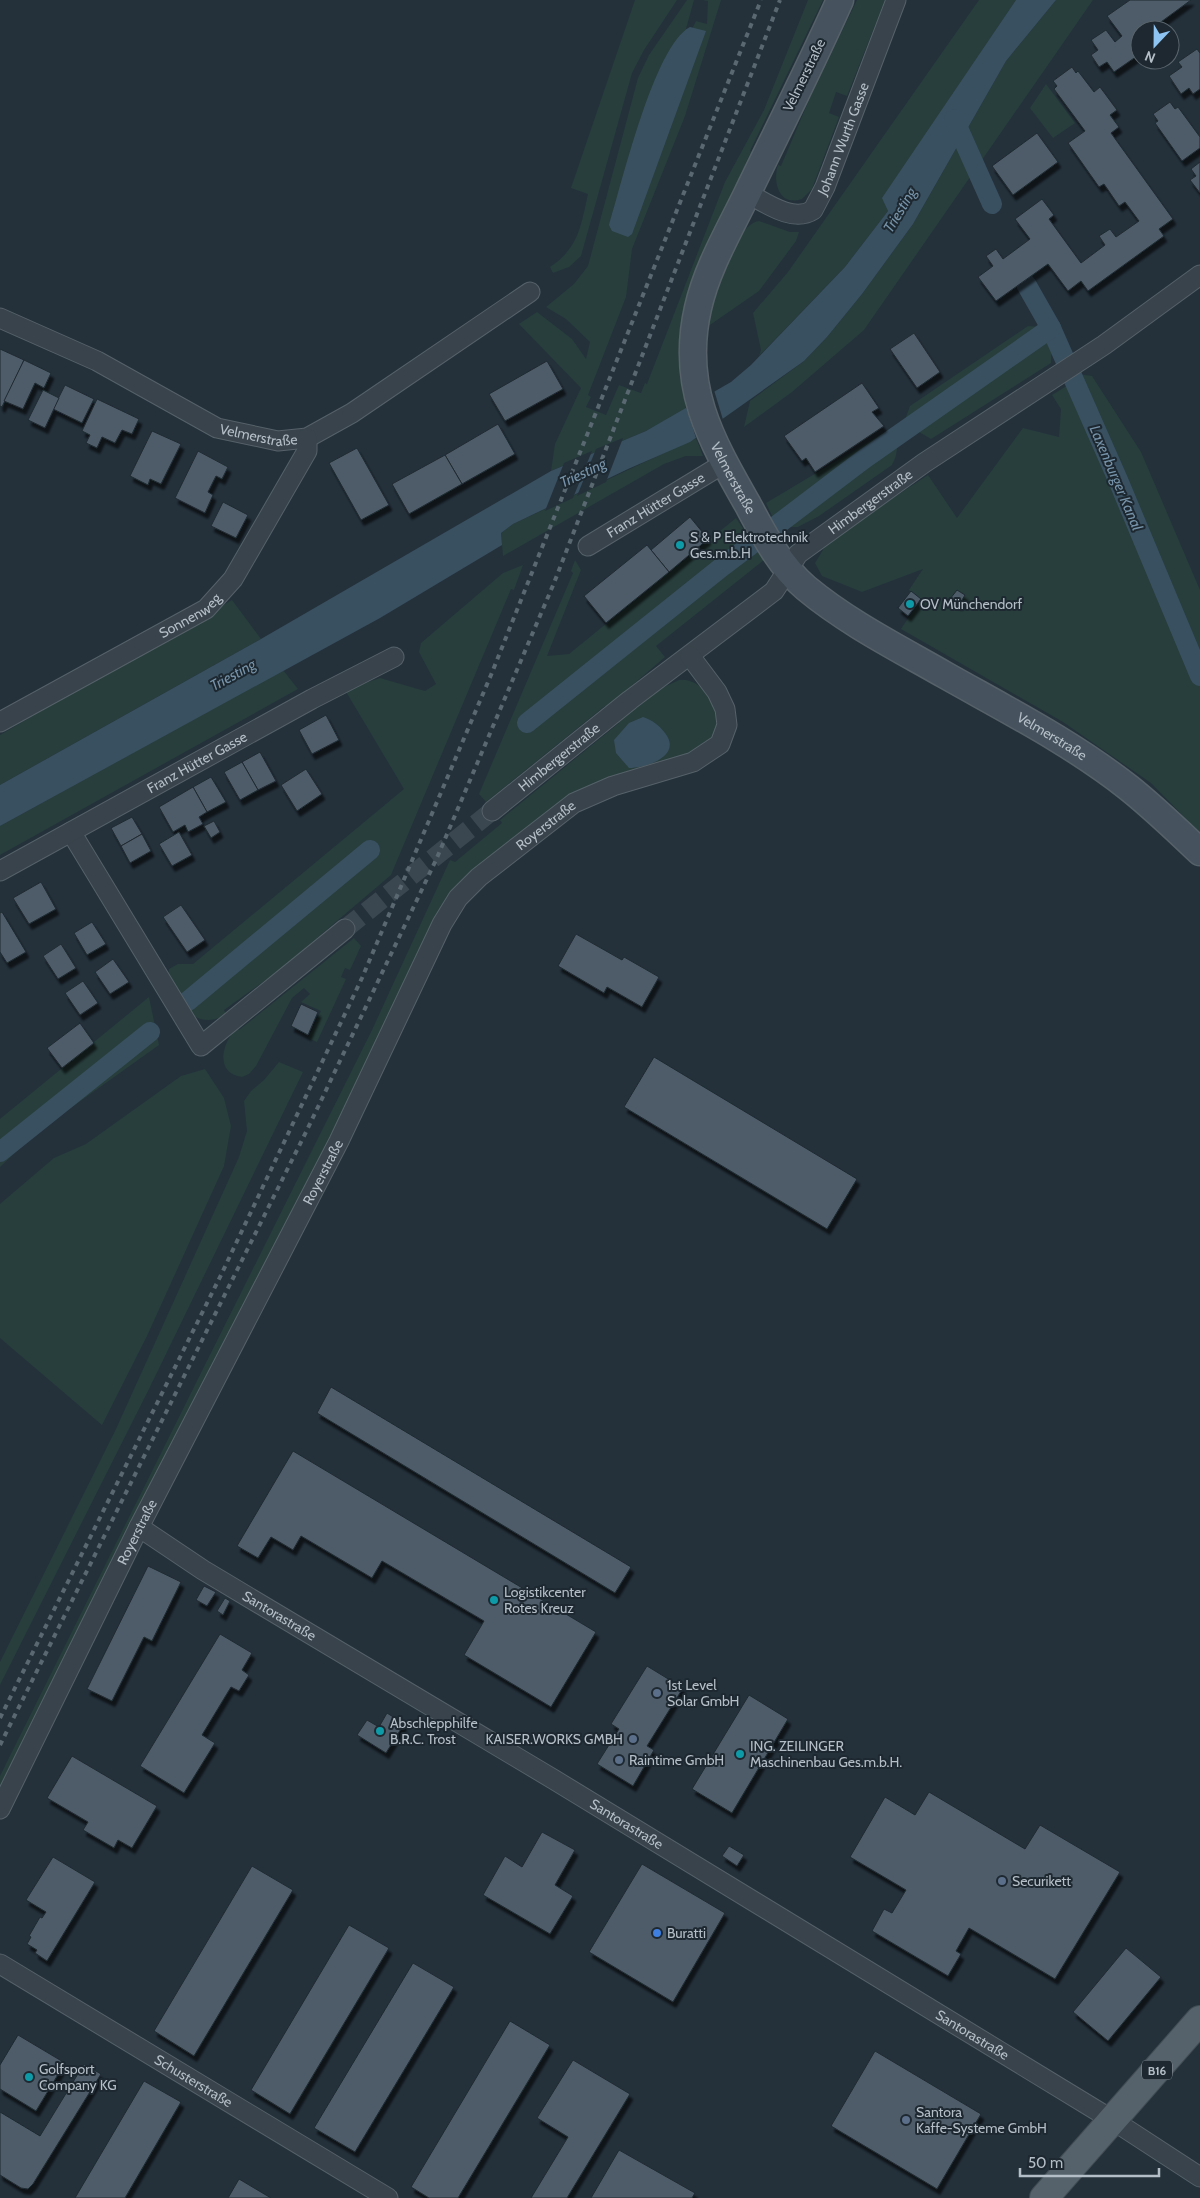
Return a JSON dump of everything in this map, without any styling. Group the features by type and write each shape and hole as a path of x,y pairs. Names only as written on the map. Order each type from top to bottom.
{"main road":[{"name":"B16","path":"1044,2198 1114,2121 1200,2020"}],"street":[{"name":"Velmerstraße","path":"840,0 712,267 699,305 694,332 694,380 704,421 720,458 772,547 788,570 807,589 859,626 1044,731 1091,761 1128,787 1171,823 1200,852"},
{"name":"Johann Wurth Gasse","path":"747,193 792,215 801,216 814,210 825,187 896,0"},
{"name":"Himbergerstraße","path":"492,811 630,700 774,591 798,554 924,463 1076,363 1200,275"},
{"name":"Velmerstraße","path":"0,318 97,361 217,428 278,441 306,438 352,413 530,292"},
{"name":"Sonnenweg","path":"0,722 206,609 233,580 306,452 306,438"},
{"name":"Franz Hütter Gasse","path":"588,546 720,458"},
{"name":"Royerstraße","path":"0,1809 139,1527 339,1141 442,924 458,898 479,876 574,803 613,786 693,762 720,744 727,725 726,709 717,692 690,656"},
{"name":"Franz Hütter Gasse","path":"0,871 312,699 394,657"},
{"path":"71,832 201,1046 345,929"},
{"name":"Santorastraße","path":"139,1527 203,1570 553,1778 1114,2121 1200,2177"},
{"name":"Schusterstraße","path":"0,1964 388,2198"}],"green space":[{"path":"635,0 677,0 644,50 632,73 581,256 569,267 553,273 550,267 567,252 581,226 588,194 571,188"},
{"path":"687,0 694,0 686,29 691,31 696,21 707,24 708,1 702,0 721,0 685,116 632,249 626,297 588,395 591,397 586,407 606,415 619,385 641,393 645,383 647,384 725,182 764,110 808,0 823,0 750,151 700,262 680,368 686,410 646,431 551,471 555,444 581,388 519,324 537,312 572,339 586,359 590,342 566,319 546,307 574,284 588,266 638,78 649,55"},
{"path":"857,0 885,0 847,96 836,92 829,113 839,117 812,189 802,199 788,200 779,192 777,186 776,172 778,165 781,166 809,100"},
{"path":"979,0 1016,0 883,198 888,211 845,267 759,356 761,350 753,313 788,272"},
{"path":"1056,0 1093,0 864,330 792,392 744,427 750,401 804,361 827,337 862,294 913,224 1006,61"},
{"path":"1046,84 1075,123 1053,138 1030,108"},
{"path":"759,221 790,232 799,232 796,241 759,291 707,327 724,266 740,236 749,226"},
{"path":"1028,326 1042,327 1052,342 1051,363 931,439 914,429 906,417 910,406"},
{"path":"1078,374 1092,376 1141,452 1200,590 1200,833 1151,783 1063,722 901,629 921,599 909,590 923,569 862,592 822,576 815,563 829,540 928,475 957,518 1023,428 1059,437 1061,409 1052,395 1065,387"},
{"path":"885,432 893,438 897,446 892,465 819,516 798,527 786,527 774,520 766,503"},
{"path":"696,438 703,456 686,456 664,464 503,556 501,533 513,524"},
{"path":"736,518 764,560 656,646 665,657 607,707 605,706 486,802 479,794 573,573 571,571 575,560 581,570 547,656 569,654"},
{"path":"523,565 514,590 511,589 391,875 277,972 224,1010 226,1014 222,1017 204,1020 195,1017 191,1014 168,975 169,969 178,964 193,964 404,789 345,690 380,678 425,691 436,684 419,652 421,643 503,573"},
{"path":"232,600 261,639 0,785 0,735"},
{"path":"283,670 298,689 0,855 0,826"},
{"path":"679,680 694,682 706,692 715,706 718,721 717,730 701,751 587,788 461,884 0,1799 0,1776 372,1030 450,860 455,862 502,823 500,820 619,723 617,720 660,689"},
{"path":"354,938 361,946 350,970 345,968 341,977 346,979 317,1042 308,1038 321,1011 301,1002 310,994 304,988 292,998 256,1066 249,1074 242,1077 227,1070 223,1056 228,1041 237,1028 239,1030"},
{"path":"149,997 159,1045 37,1132 0,1167 0,1119"},
{"path":"279,1062 303,1072 149,1389 0,1685 0,1662 116,1429 239,1157 247,1131 244,1101"},
{"path":"205,1069 224,1098 231,1126 224,1166 147,1336 102,1425 0,1338 0,1204 54,1158 86,1144 181,1076"}],"water":[{"name":"Triesting","path":"1016,0 1056,0 1006,61 913,224 862,294 827,337 804,361 690,442 628,469 513,524 501,533 502,545 380,618 0,826 0,785 261,639 551,471 646,431 731,382 751,365 845,267 888,211 882,198"},
{"path":"690,27 706,31 632,234 628,237 612,231 609,225 631,149 652,87 664,60 677,39"},
{"path":"643,717 655,723 663,730 669,741 669,748 666,754 653,763 629,768 616,753 614,740 629,723"}],"pier":[{"path":"714,390 724,423 697,441 686,407"},
{"path":"623,438 606,482 577,496 596,449"},
{"path":"592,451 573,498 545,511 564,463"}],"building":[{"path":"1130,0 1191,0 1164,20 1130,20 1130,61 1114,72 1107,62 1099,67 1091,55 1098,50 1091,40 1106,30 1115,42 1122,36 1107,16"},
{"path":"1197,49 1200,53 1200,89 1193,94 1189,88 1181,94 1169,76 1180,70 1182,67 1180,61"},
{"path":"1072,67 1076,73 1078,71 1094,92 1100,87 1117,110 1110,115 1119,127 1111,133 1173,219 1159,229 1164,236 1088,291 1081,281 1068,291 1048,264 996,301 978,277 993,266 986,256 996,249 1003,259 1030,239 1015,219 1042,199 1054,215 1049,219 1081,263 1105,245 1099,236 1110,229 1116,237 1139,221 1125,202 1119,206 1104,184 1099,187 1068,143 1085,131 1054,89 1057,86 1053,81"},
{"path":"1170,102 1175,109 1178,107 1200,137 1200,148 1182,161 1155,123 1158,121 1153,114"},
{"path":"1037,133 1058,162 1013,195 992,166"},
{"path":"1200,162 1200,193 1190,180 1196,176 1191,169"},
{"path":"914,333 940,372 917,388 890,349"},
{"path":"0,349 24,360 2,407 0,406"},
{"path":"24,360 51,373 44,388 35,383 23,409 4,401"},
{"path":"547,361 563,389 505,421 489,394"},
{"path":"862,383 879,408 872,412 884,426 815,472 806,458 802,461 784,436"},
{"path":"65,385 94,399 82,423 53,409"},
{"path":"43,390 59,398 45,428 28,420"},
{"path":"97,399 139,419 132,434 122,430 115,443 102,437 97,448 86,443 90,435 82,431"},
{"path":"498,424 515,454 462,484 445,455"},
{"path":"152,431 181,444 161,484 150,479 148,485 130,476"},
{"path":"357,448 389,505 361,520 329,463"},
{"path":"198,451 228,467 222,479 216,476 208,492 213,495 205,513 175,498"},
{"path":"445,455 462,484 409,514 392,484"},
{"path":"223,502 248,515 236,538 211,526"},
{"name":"S & P Elektrotechnik Ges.m.b.H","path":"690,517 708,539 669,572 651,550"},
{"path":"647,545 669,572 606,623 584,596"},
{"path":"957,590 965,595 959,605 950,599"},
{"name":"OV Münchendorf","path":"911,591 921,599 908,616 898,608"},
{"path":"326,715 339,740 312,754 299,730"},
{"path":"260,752 276,781 258,790 242,762"},
{"path":"242,762 258,790 240,800 224,772"},
{"path":"306,769 322,794 297,811 281,785"},
{"path":"211,777 226,802 207,812 193,787"},
{"path":"193,787 207,812 199,817 203,824 188,832 185,825 173,832 159,807"},
{"path":"132,817 142,834 121,846 111,828"},
{"path":"214,821 220,832 211,838 204,826"},
{"path":"179,832 192,855 172,866 159,844"},
{"path":"142,834 151,851 130,863 121,846"},
{"path":"41,882 56,909 29,924 13,898"},
{"path":"181,905 205,940 187,952 163,917"},
{"path":"2,912 26,952 7,963 0,952 0,913"},
{"path":"92,922 106,944 87,955 74,933"},
{"path":"576,934 622,960 624,957 659,977 642,1007 607,987 604,993 558,966"},
{"path":"61,944 76,968 58,979 43,956"},
{"path":"113,959 129,982 110,994 95,972"},
{"path":"83,981 98,1003 80,1015 65,993"},
{"path":"301,1004 318,1012 308,1035 291,1026"},
{"path":"80,1023 94,1043 62,1068 47,1048"},
{"path":"654,1057 857,1179 827,1229 624,1107"},
{"path":"331,1387 631,1567 615,1593 317,1413"},
{"name":"Logistikcenter Rotes Kreuz","path":"293,1451 596,1632 551,1707 464,1655 484,1621 382,1561 372,1578 301,1536 293,1550 271,1537 258,1558 237,1546"},
{"path":"148,1566 181,1582 152,1641 144,1637 112,1701 87,1689"},
{"path":"204,1586 216,1592 207,1606 196,1600"},
{"path":"225,1598 230,1601 223,1615 217,1611"},
{"path":"220,1634 252,1653 242,1670 249,1675 239,1691 231,1687 202,1735 215,1743 184,1793 140,1766"},
{"path":"647,1666 683,1688 647,1746 654,1750 633,1786 597,1764 619,1729 611,1724"},
{"name":"ING. ZEILINGER Maschinenbau Ges.m.b.H.","path":"749,1695 788,1719 732,1813 692,1789"},
{"name":"Abschlepphilfe B.R.C. Trost","path":"387,1713 404,1724 386,1753 357,1735 367,1720 379,1727"},
{"path":"72,1756 157,1806 132,1848 118,1840 114,1848 83,1830 88,1822 47,1798"},
{"name":"Securikett","path":"929,1792 1025,1849 1040,1825 1120,1872 1055,1979 969,1928 956,1951 961,1954 948,1976 872,1931 884,1909 892,1913 906,1890 850,1857 885,1797 915,1815"},
{"path":"542,1832 575,1850 555,1885 573,1896 550,1934 483,1895 505,1856 522,1867"},
{"path":"729,1846 744,1855 737,1866 722,1856"},
{"path":"53,1857 95,1882 47,1961 35,1953 37,1950 27,1944 31,1937 29,1936 40,1917 42,1918 46,1912 26,1900"},
{"name":"Buratti","path":"642,1864 725,1913 673,2002 589,1952"},
{"path":"252,1866 293,1890 194,2056 154,2031"},
{"path":"349,1925 389,1948 290,2114 251,2090"},
{"path":"1126,1948 1161,1977 1108,2041 1073,2012"},
{"path":"413,1963 454,1987 355,2152 314,2128"},
{"path":"510,2021 550,2045 458,2198 429,2198 411,2187"},
{"name":"Golfsport Company KG","path":"18,2035 65,2063 36,2111 0,2089 0,2065"},
{"name":"Santora Kaffe-Systeme GmbH","path":"875,2051 981,2114 937,2189 831,2126"},
{"path":"573,2060 630,2094 567,2198 531,2198 568,2137 537,2118"},
{"path":"84,2064 101,2074 33,2184 28,2189 21,2188 0,2175 0,2112 40,2136"},
{"path":"144,2081 181,2102 125,2198 75,2198"},
{"path":"619,2150 695,2193 692,2198 591,2198"},
{"path":"239,2179 271,2198 228,2198"}],"waterway":[{"name":"Laxenburger Kanal","path":"954,119 992,204"},
{"name":"Laxenburger Kanal","path":"1026,284 1051,328 1118,480 1200,676"},
{"path":"527,723 723,566 864,459 1051,328"},
{"path":"188,1001 370,850"},
{"path":"0,1152 150,1032"}],"tunnel":[{"path":"345,929 492,811"}],"railway":[{"path":"0,1718 221,1275 362,978 491,675 761,0"},
{"path":"0,1745 306,1132 436,860 554,583 780,0"}],"place":[{"name":"S & P Elektrotechnik Ges.m.b.H","path":"680,545"},
{"name":"OV Münchendorf","path":"910,604"},
{"name":"Logistikcenter Rotes Kreuz","path":"494,1600"},
{"name":"1st Level Solar GmbH","path":"657,1693"},
{"name":"Abschlepphilfe B.R.C. Trost","path":"380,1731"},
{"name":"KAISER.WORKS GMBH","path":"633,1739"},
{"name":"ING. ZEILINGER Maschinenbau Ges.m.b.H.","path":"740,1754"},
{"name":"Raintime GmbH","path":"619,1760"},
{"name":"Securikett","path":"1002,1881"},
{"name":"Buratti","path":"657,1933"},
{"name":"Golfsport Company KG","path":"29,2077"},
{"name":"Santora Kaffe-Systeme GmbH","path":"906,2120"}]}
